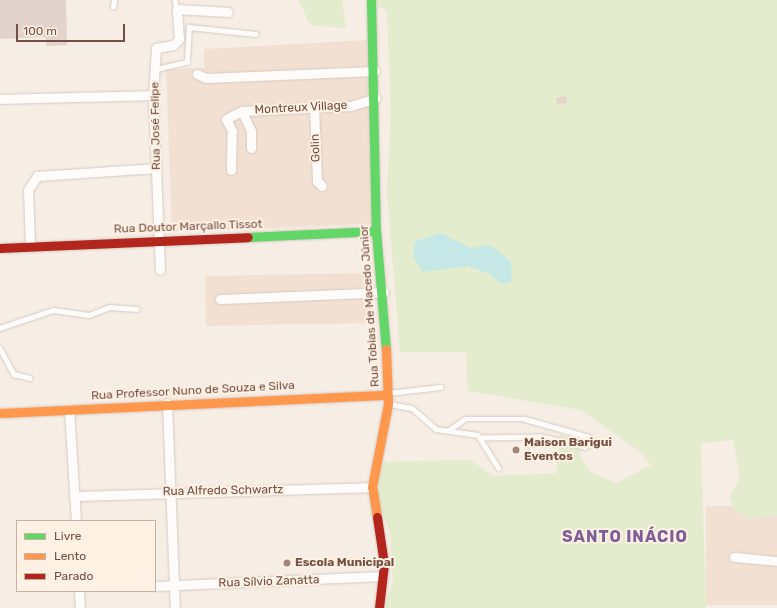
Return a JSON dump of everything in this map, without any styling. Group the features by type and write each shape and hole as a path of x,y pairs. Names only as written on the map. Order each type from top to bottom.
{"street":[{"name":"Rua Tobias de Macedo Júnior","path":"371,0 376,71 376,231 384,292 388,397 372,486 372,504 383,550 383,576 379,608"},
{"path":"176,5 228,12"},
{"name":"Rua José Felipe","path":"160,270 153,95 156,69 156,48 173,45 179,39 176,5"},
{"path":"197,74 206,78 376,71"},
{"path":"0,99 153,95"},
{"name":"Montreux Village","path":"231,170 232,131 226,119 242,111 351,106 376,98"},
{"name":"Golin","path":"314,108 317,181 322,186"},
{"path":"242,111 250,131 251,148"},
{"path":"30,246 28,190 37,176 157,168"},
{"name":"Rua Doutor Marçallo Tissot","path":"0,248 159,239 376,231"},
{"path":"220,299 384,292"},
{"name":"Rua Professor Nuno de Souza e Silva","path":"0,413 167,403 388,397"},
{"path":"167,403 172,492 175,608"},
{"path":"68,410 76,520"},
{"name":"Rua Alfredo Schwartz","path":"74,496 372,486"},
{"path":"734,557 777,561"},
{"name":"Rua Sílvio Zanatta","path":"156,586 383,576"},
{"path":"79,592 80,608"}],"lane":[{"path":"114,0 114,7"},
{"path":"156,69 187,62 189,27 256,34"},
{"path":"0,328 46,311 89,315 110,307 136,309"},
{"path":"0,348 14,374 30,378"},
{"path":"388,397 441,387"},
{"path":"388,397 412,408 436,429 449,430 483,438 541,436 585,447 591,443 589,437 526,419 465,419 449,430"},
{"path":"483,438 491,460 499,468"}],"shaded area":[{"path":"370,40 371,224 172,232 166,69 204,68 204,49"},
{"path":"372,273 373,323 206,326 205,276"},
{"path":"706,506 777,506 777,605 706,605"}],"green space":[{"path":"299,0 342,0 346,28 310,25"},
{"path":"365,0 777,0 777,515 751,519 735,511 730,496 740,478 733,440 701,443 706,608 385,608 393,581 390,533 377,496 380,462 471,460 493,476 556,473 560,434 578,441 581,458 592,473 617,483 651,465 639,451 581,410 468,391 466,352 400,352 387,192 391,114 387,10"}],"water":[{"path":"440,233 471,248 490,245 511,261 512,282 500,283 490,274 468,266 423,272 413,257 415,242"}],"building":[{"path":"0,0 66,0 67,45 46,46 46,37 0,39"},
{"path":"566,96 567,103 557,104 556,97"}],"traffic: fast":[{"path":"371,0 376,231 386,349"},
{"path":"248,237 376,231"}],"traffic: slow":[{"path":"377,517 372,487 388,404 386,349"},
{"path":"0,413 388,395"}],"traffic: jam":[{"path":"0,248 248,237"},
{"path":"377,517 384,564 379,608"}],"place":[{"name":"Maison Barigui Eventos","path":"516,450"},
{"name":"Escola Municipal","path":"287,563"}],"district":[{"name":"SANTO INÁCIO","path":"625,537"}]}
